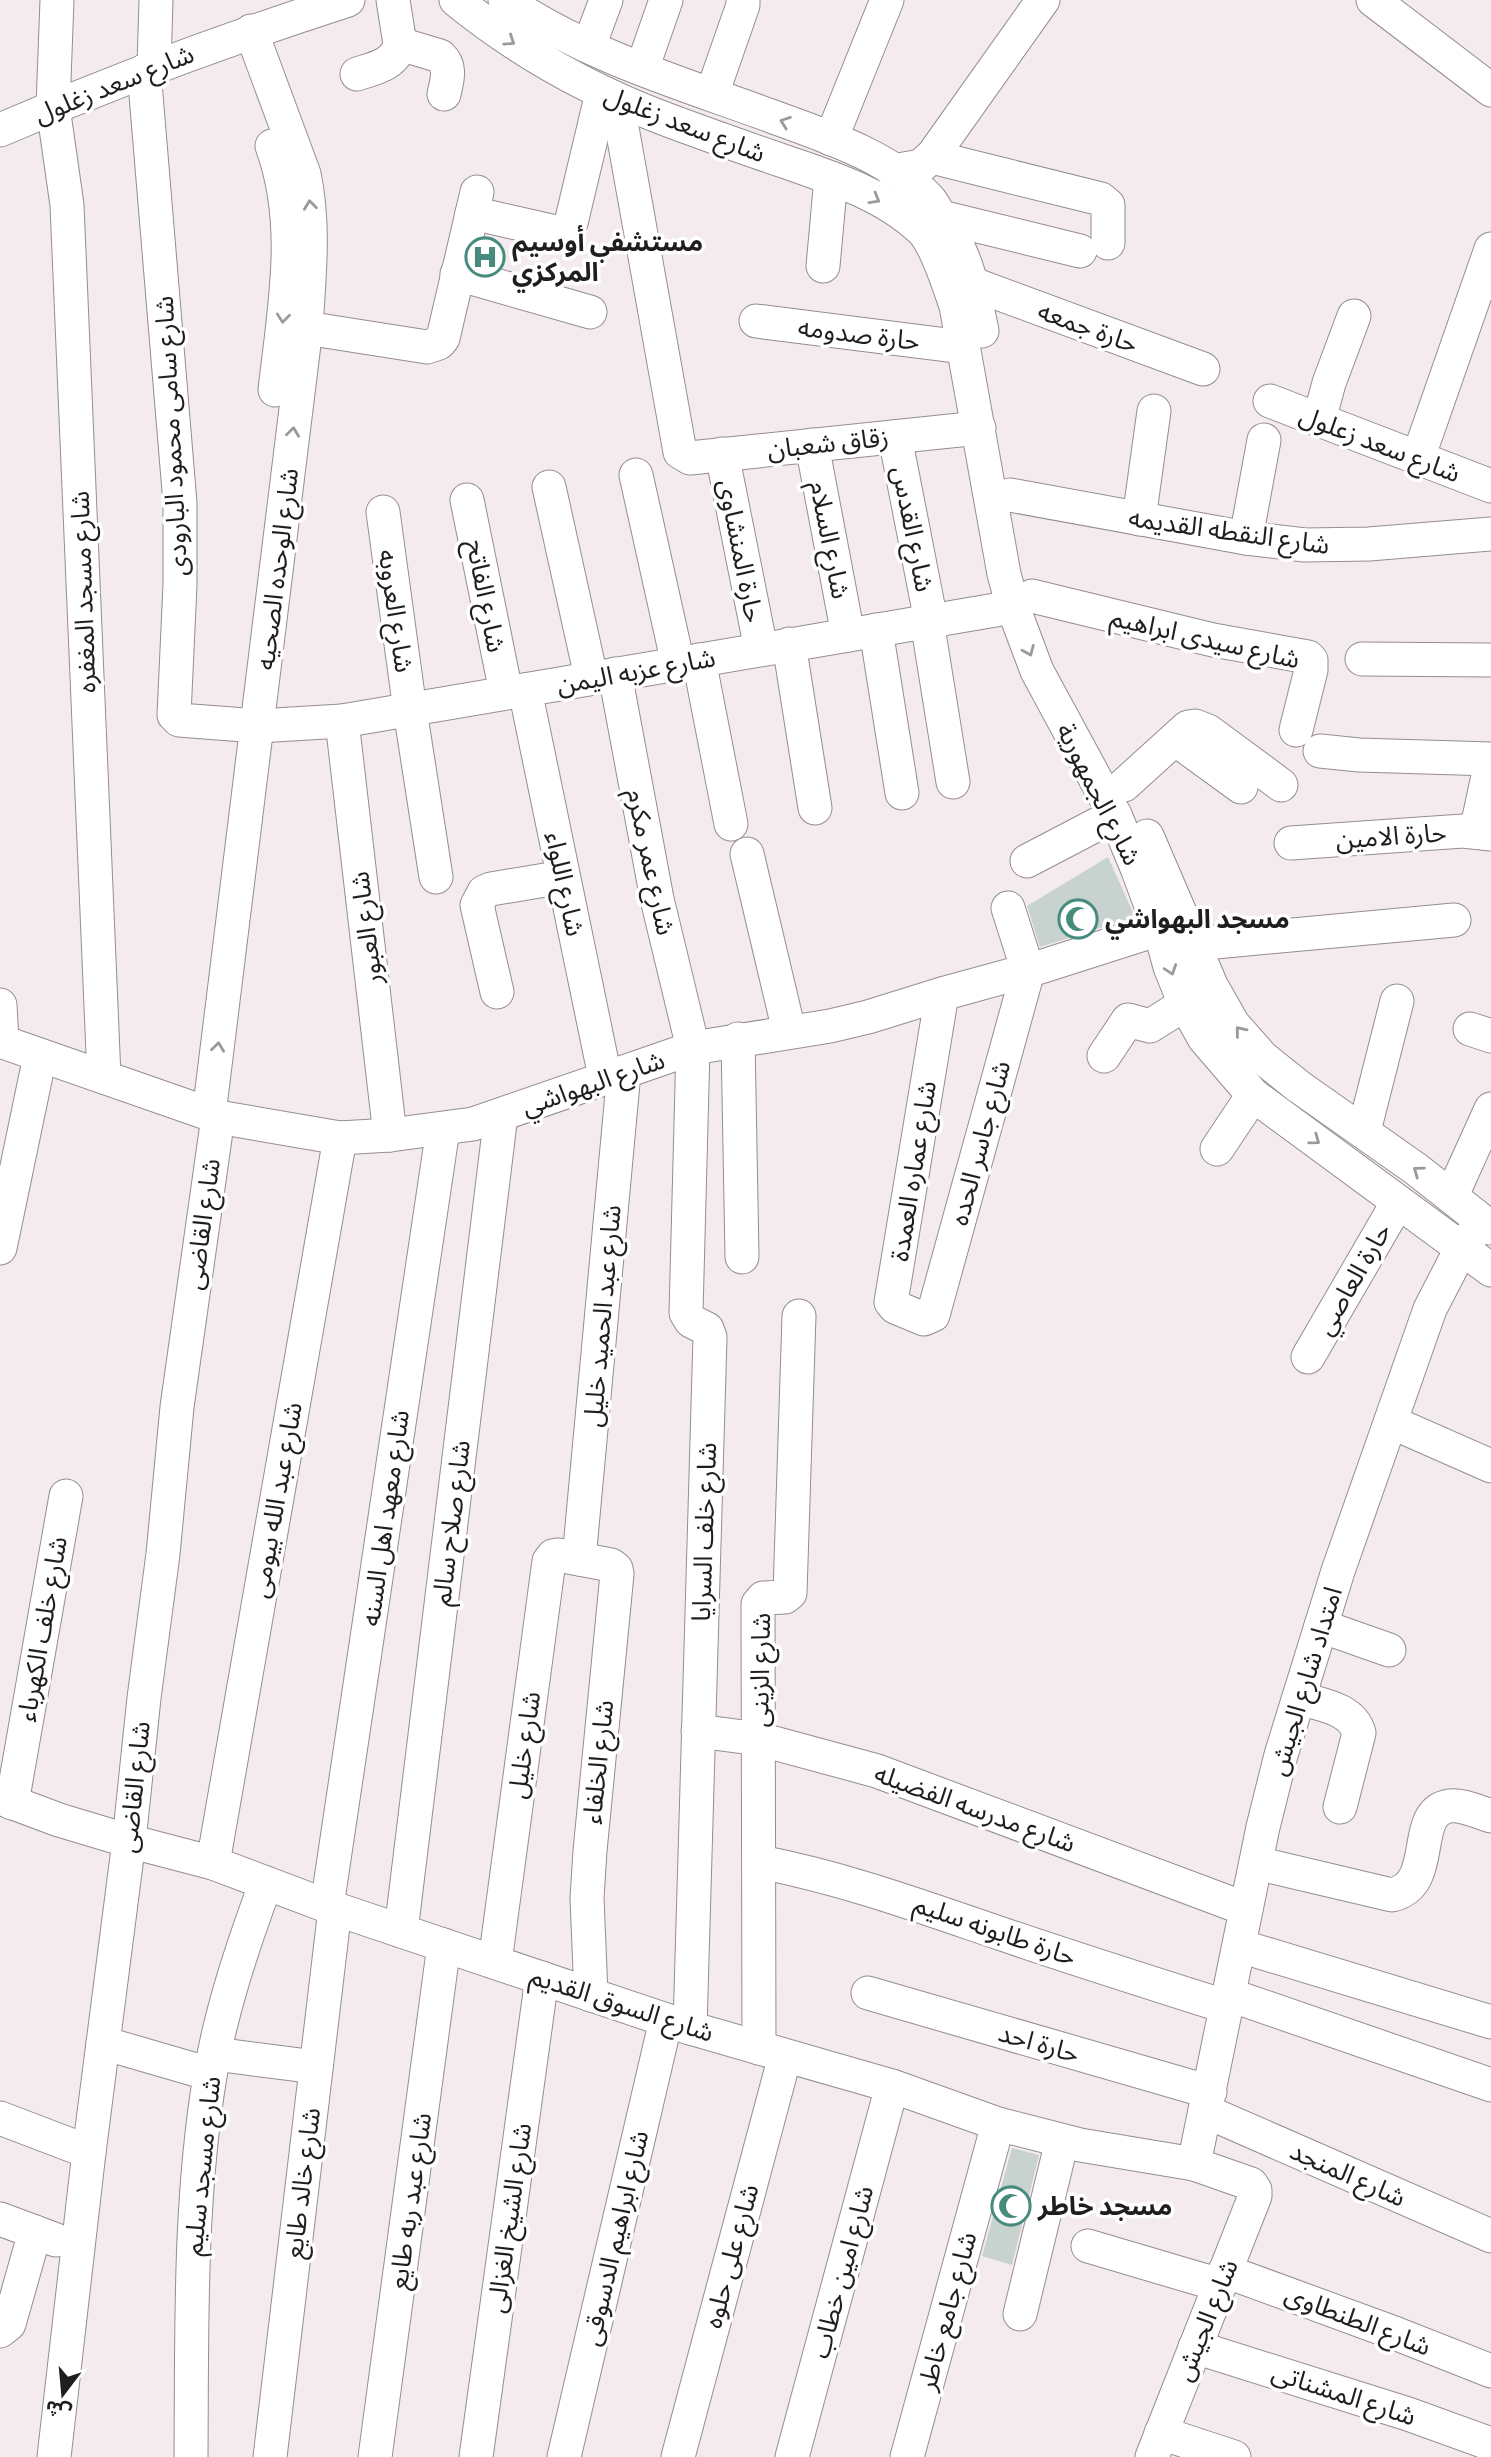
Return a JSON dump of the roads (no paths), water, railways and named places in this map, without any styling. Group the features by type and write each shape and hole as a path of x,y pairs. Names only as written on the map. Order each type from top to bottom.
{"street":[{"name":"شارع مسجد المغفره","path":"57,0 54,107 66,205 104,1077"},
{"path":"149,69 156,0"},
{"name":"شارع سعد زغلول","path":"0,130 149,69 348,0"},
{"path":"356,75 391,61 400,44 393,0"},
{"path":"589,46 606,0"},
{"path":"642,69 666,0"},
{"path":"712,94 743,0"},
{"path":"831,139 887,0"},
{"path":"893,171 922,166 941,148 1043,0"},
{"path":"1373,0 1491,90"},
{"name":"شارع سعد زغلول","path":"480,5 551,29 642,69 870,156 893,171 932,216"},
{"name":"شارع سعد زغلول","path":"480,5 546,64 610,96 856,187 891,208 932,216"},
{"name":"شارع الوحده الصحيه","path":"242,35 298,153 309,196 312,240 306,328 248,726"},
{"name":"شارع الوحده الصحيه","path":"205,1113 248,726 288,276 289,236 285,195 242,35"},
{"path":"400,44 445,60 448,74 443,94"},
{"name":"شارع سامى محمود البارودى","path":"149,69 180,503 180,585 174,715 182,722 248,726"},
{"path":"306,328 433,346 443,338 474,202 556,232 565,231 571,223 610,96"},
{"name":"زقاق شعبان","path":"610,96 680,452 690,458 979,428"},
{"path":"941,148 1101,200 1108,209 1094,247 932,216 929,184 941,148"},
{"path":"823,266 831,178"},
{"name":"شارع الجمهورية","path":"932,216 951,230 974,284 1010,495 1023,601 1037,671 1120,800 1180,932 1233,1024 1262,1058 1452,1195 1487,1225"},
{"name":"شارع الجمهورية","path":"932,216 942,267 956,306 1004,574 1023,601"},
{"path":"1418,458 1491,249"},
{"path":"457,274 590,312"},
{"name":"حارة جمعه","path":"974,284 1203,369"},
{"path":"1320,420 1329,383 1354,316"},
{"name":"حارة صدومه","path":"756,321 963,347"},
{"name":"شارع سعد زعلول","path":"1270,401 1486,484"},
{"path":"1139,519 1154,411"},
{"name":"شارع القدس","path":"894,436 929,621 953,782"},
{"path":"1245,538 1264,440"},
{"name":"شارع السلام","path":"812,445 902,793"},
{"name":"حارة المنشاوى","path":"722,454 775,647 815,808"},
{"path":"636,475 731,824"},
{"path":"1484,534 1486,484"},
{"name":"شارع عمر مكرم","path":"549,487 603,676 693,1048"},
{"name":"شارع النقطه القديمه","path":"1010,495 1245,538 1305,545 1337,546 1484,534"},
{"name":"شارع الفاتح","path":"467,500 515,691"},
{"name":"شارع العروبه","path":"383,512 436,877"},
{"name":"شارع عزبه اليمن","path":"248,726 342,720 410,710 929,621 1023,601"},
{"name":"شارع سيدى ابراهيم","path":"1023,601 1308,657 1311,660 1308,740 1359,755 1491,761"},
{"path":"1362,659 1491,660"},
{"name":"شارع اللواء","path":"515,691 615,1075"},
{"name":"شارع العبور","path":"342,720 390,1135"},
{"path":"1027,861 1120,800 1188,727 1202,727 1281,785"},
{"path":"1175,739 1241,787"},
{"path":"1484,833 1491,761"},
{"name":"حارة الامين","path":"1291,843 1484,833"},
{"path":"747,854 789,1031"},
{"path":"497,992 477,905 479,898 491,889 563,877"},
{"path":"1008,908 1028,971"},
{"name":"شارع البهواشي","path":"1,1041 205,1113 340,1138 390,1135 473,1124 693,1048 830,1026 868,1017 942,993 1180,932 1454,920"},
{"name":"شارع الجمهورية","path":"1180,932 1170,967 1185,1004 1228,1069 1253,1095 1491,1270"},
{"name":"شارع جاسر الحده","path":"933,1315 1028,971"},
{"name":"شارع عماره العمدة","path":"933,1315 924,1319 895,1307 891,1302 942,993"},
{"path":"1364,1130 1396,1002"},
{"path":"0,1004 1,1041"},
{"path":"1104,1056 1128,1020 1150,1026 1185,1004"},
{"path":"738,1039 742,1257"},
{"name":"شارع خلف السرايا","path":"678,2024 698,1731 710,1338 707,1329 691,1321 686,1313 693,1048"},
{"path":"0,1248 40,1056"},
{"name":"شارع عبد الحميد خليل","path":"579,1559 615,1075"},
{"path":"1217,1149 1253,1095"},
{"path":"1452,1195 1491,1109"},
{"name":"شارع القاضى","path":"54,2457 163,1554 205,1113"},
{"name":"شارع صلاح سالم","path":"401,1931 501,1115"},
{"name":"شارع معهد اهل السنه","path":"331,1908 443,1129"},
{"name":"شارع عبد الله بيومى","path":"213,1863 340,1138"},
{"name":"حارة العاصي","path":"1308,1357 1398,1202"},
{"name":"امتداد شارع الجيش","path":"1194,2164 1246,1909 1281,1755 1321,1626 1430,1309 1461,1249 1487,1225"},
{"name":"شارع الزينى","path":"772,2052 760,1862 758,1604 762,1598 785,1597 790,1592 799,1316"},
{"path":"1391,1422 1491,1466"},
{"name":"شارع خلف الكهرباء","path":"6,1800 65,1496"},
{"name":"شارع خليل","path":"495,1962 550,1561 553,1556 558,1555 579,1559"},
{"name":"شارع الخلفاء","path":"579,1559 611,1565 617,1574 587,1898 591,1995"},
{"path":"1321,1626 1389,1650"},
{"path":"1299,1698 1349,1715 1356,1723 1359,1732 1340,1807"},
{"name":"شارع مدرسه الفضيله","path":"698,1731 759,1739 877,1771 1246,1909"},
{"name":"شارع السوق القديم","path":"6,1800 129,1842 213,1863 331,1908 678,2024 892,2086 998,2124 1062,2141 1194,2164 1251,2184"},
{"path":"1256,1863 1392,1895 1410,1886 1416,1877 1430,1819 1438,1810 1451,1806 1491,1816"},
{"name":"حارة طابونه سليم","path":"760,1862 813,1873 888,1894 1057,1952 1229,2001 1491,2085"},
{"name":"شارع مسجد سليم","path":"191,2457 192,2255 202,2139 213,2064 239,1962 266,1883"},
{"name":"شارع خالد طايع","path":"270,2457 316,2067 331,1908"},
{"name":"شارع عبد ربه طايع","path":"375,2457 444,1945"},
{"path":"1240,1946 1491,2022"},
{"name":"شارع الشيخ الغزالى","path":"476,2457 542,1978"},
{"name":"حارة احد","path":"868,1993 1208,2102"},
{"name":"شارع ابراهيم الدسوقى","path":"564,2457 678,2024"},
{"path":"103,2043 213,2064 316,2067"},
{"name":"شارع على حلوه","path":"678,2457 772,2052"},
{"name":"شارع امين خطاب","path":"792,2457 892,2086"},
{"name":"شارع المنجد","path":"1208,2102 1491,2236"},
{"path":"0,2118 89,2152"},
{"name":"شارع جامع خاطر","path":"913,2455 998,2124"},
{"path":"1020,2314 1062,2141"},
{"name":"شارع الجيش","path":"1156,2445 1255,2196 1251,2184"},
{"path":"0,2218 78,2249"},
{"path":"0,2331 5,2329 11,2318 35,2232"},
{"name":"شارع الطنطاوى","path":"1088,2246 1222,2278 1397,2334 1491,2371"},
{"name":"شارع المشناتى","path":"1195,2347 1408,2414 1491,2444"},
{"path":"1156,2445 1234,2457"}],"place":[{"name":"مستشفي أوسيم المركزي","path":"485,257"},
{"name":"مسجد البهواشي","path":"1078,919"},
{"name":"مسجد خاطر","path":"1011,2206"}]}
